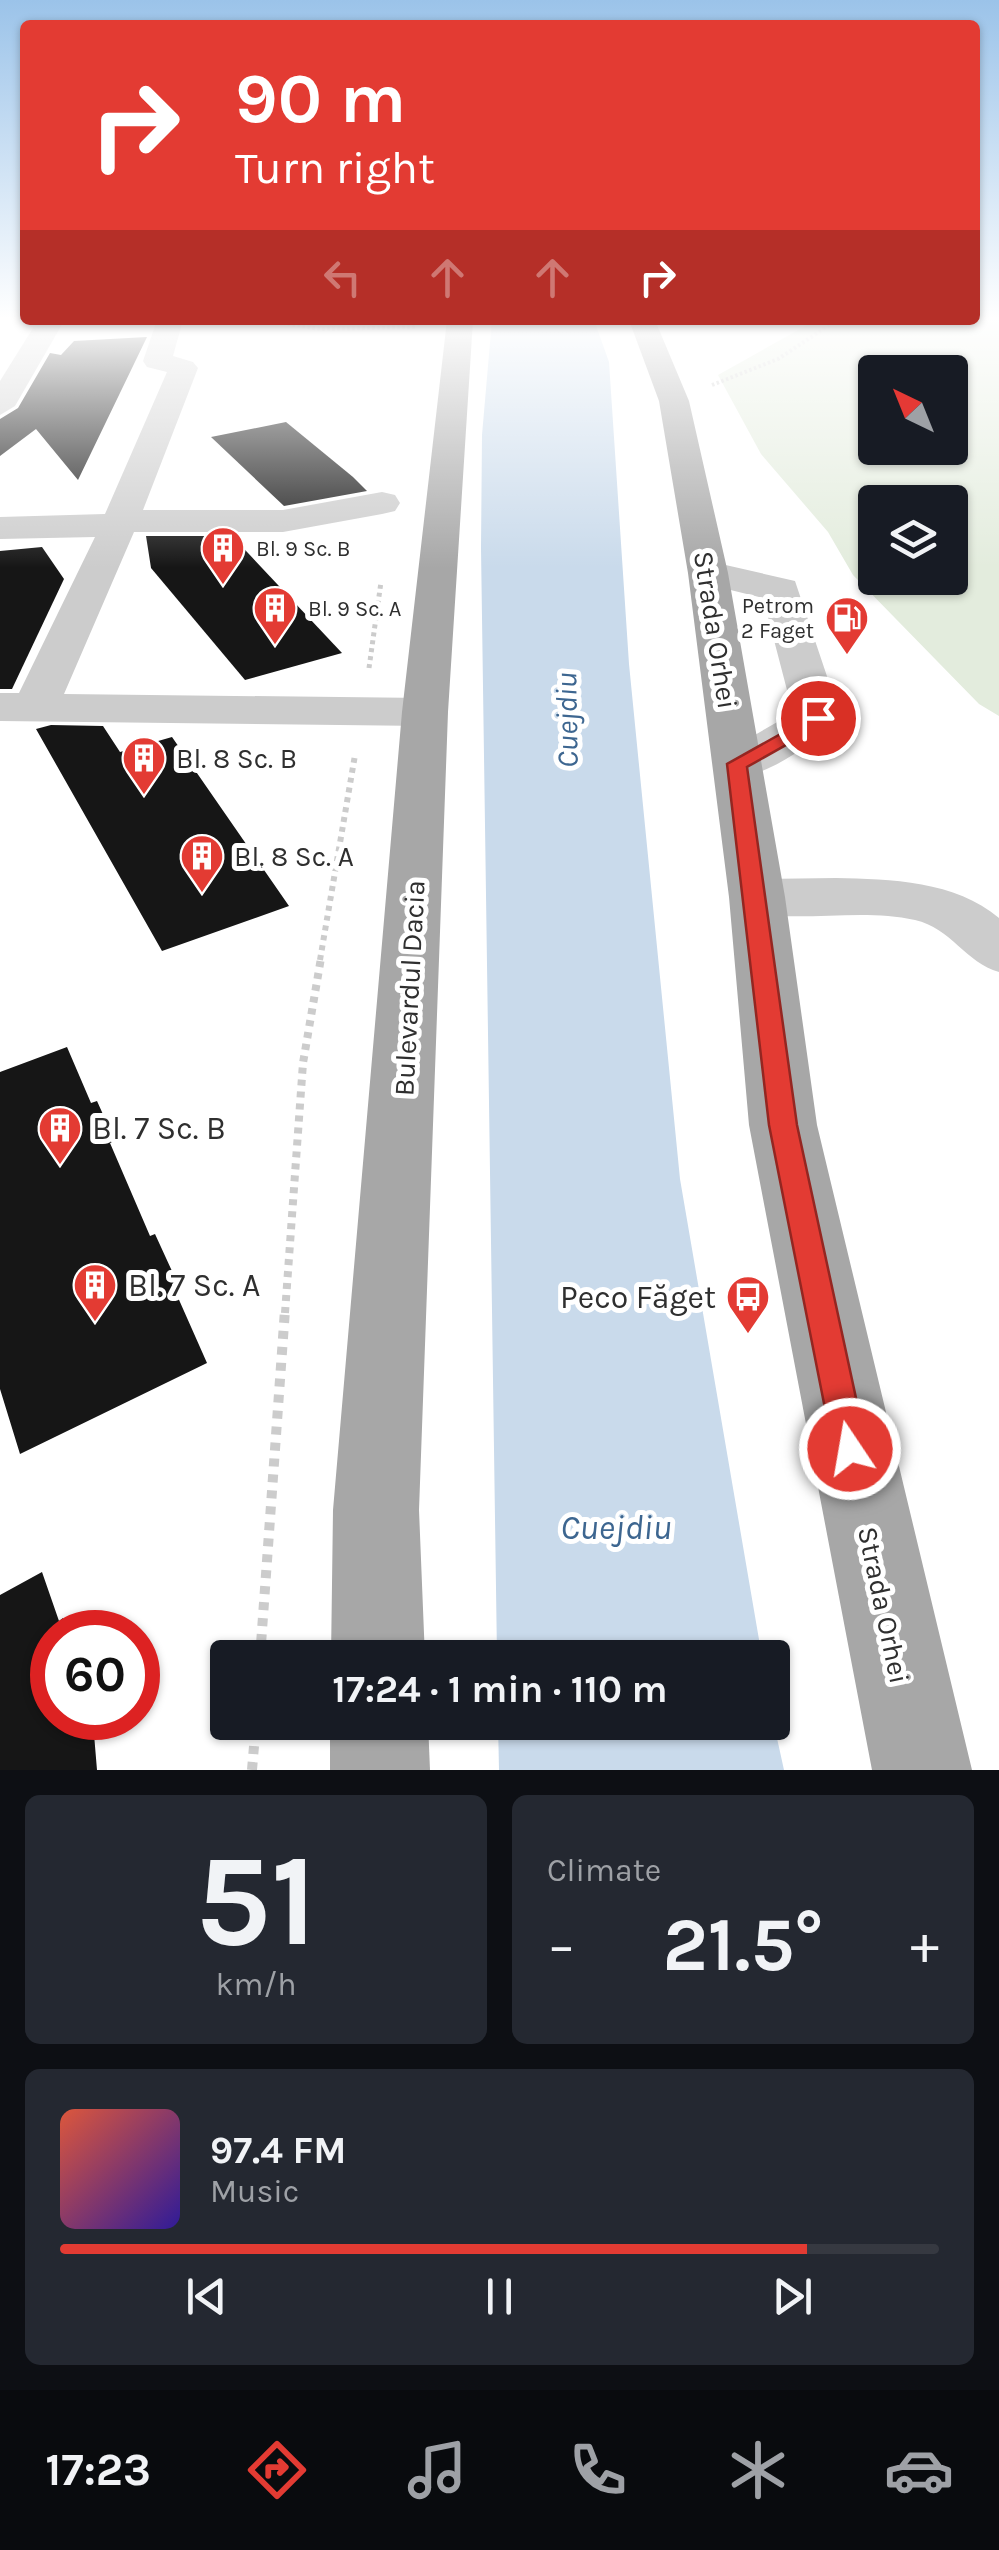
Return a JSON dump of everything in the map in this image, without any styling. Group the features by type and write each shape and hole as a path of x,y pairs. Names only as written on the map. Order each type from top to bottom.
{"main road":[{"name":"Bulevardul Dacia","path":"378,1640 376,1510 394,712 446,403"},
{"name":"Strada Orhei","path":"674,403 708,572 737,764 757,897 783,1125 922,1770"},
{"path":"379,1740 380,1770"}],"street":[{"path":"170,403 120,523 18,706 394,712"},
{"path":"0,528 283,521 382,503"},
{"path":"708,572 781,590 818,718 737,764"},
{"path":"757,897 900,899 939,907 967,920 999,952"}],"path":[{"path":"261,1640 303,1062 394,712 384,567"},
{"path":"252,1770 254,1740"}],"green space":[{"path":"733,403 858,403 858,465 968,465 968,403 999,403 999,716 979,704 873,595 968,595 968,485 858,485 858,580 828,532 761,454"}],"water":[{"name":"Cuejdiu","path":"485,403 612,403 629,664 680,1179 759,1640 497,1640 481,548"},
{"path":"498,1740 777,1740 784,1770 499,1770"}],"building":[{"path":"21,403 115,403 78,480 36,429 0,456 0,419"},
{"path":"286,422 367,491 284,506 211,437"},
{"path":"146,536 232,536 342,653 245,680 151,568"},
{"path":"42,547 64,579 12,689 0,689 0,551"},
{"path":"51,725 103,726 120,752 172,737 289,906 162,951 36,729"},
{"name":"Bl. 7 Sc. A","path":"67,1047 91,1103 97,1101 115,1141 110,1143 150,1236 155,1234 177,1282 172,1284 207,1363 20,1454 0,1389 0,1072"},
{"path":"42,1572 55,1610 30,1610 30,1740 94,1740 97,1770 0,1770 0,1595"}],"place":[{"name":"Bl. 9 Sc. B","path":"223,586"},
{"name":"Bl. 9 Sc. A","path":"275,646"},
{"name":"Petrom 2 Faget","path":"847,656"},
{"name":"Bl. 8 Sc. B","path":"144,796"},
{"name":"Bl. 8 Sc. A","path":"202,894"},
{"name":"Bl. 7 Sc. B","path":"60,1166"},
{"name":"Bl. 7 Sc. A","path":"95,1323"},
{"name":"Peco Făget","path":"748,1335"}],"route":[{"path":"818,718 737,764 757,897 783,1125 850,1449"}]}
